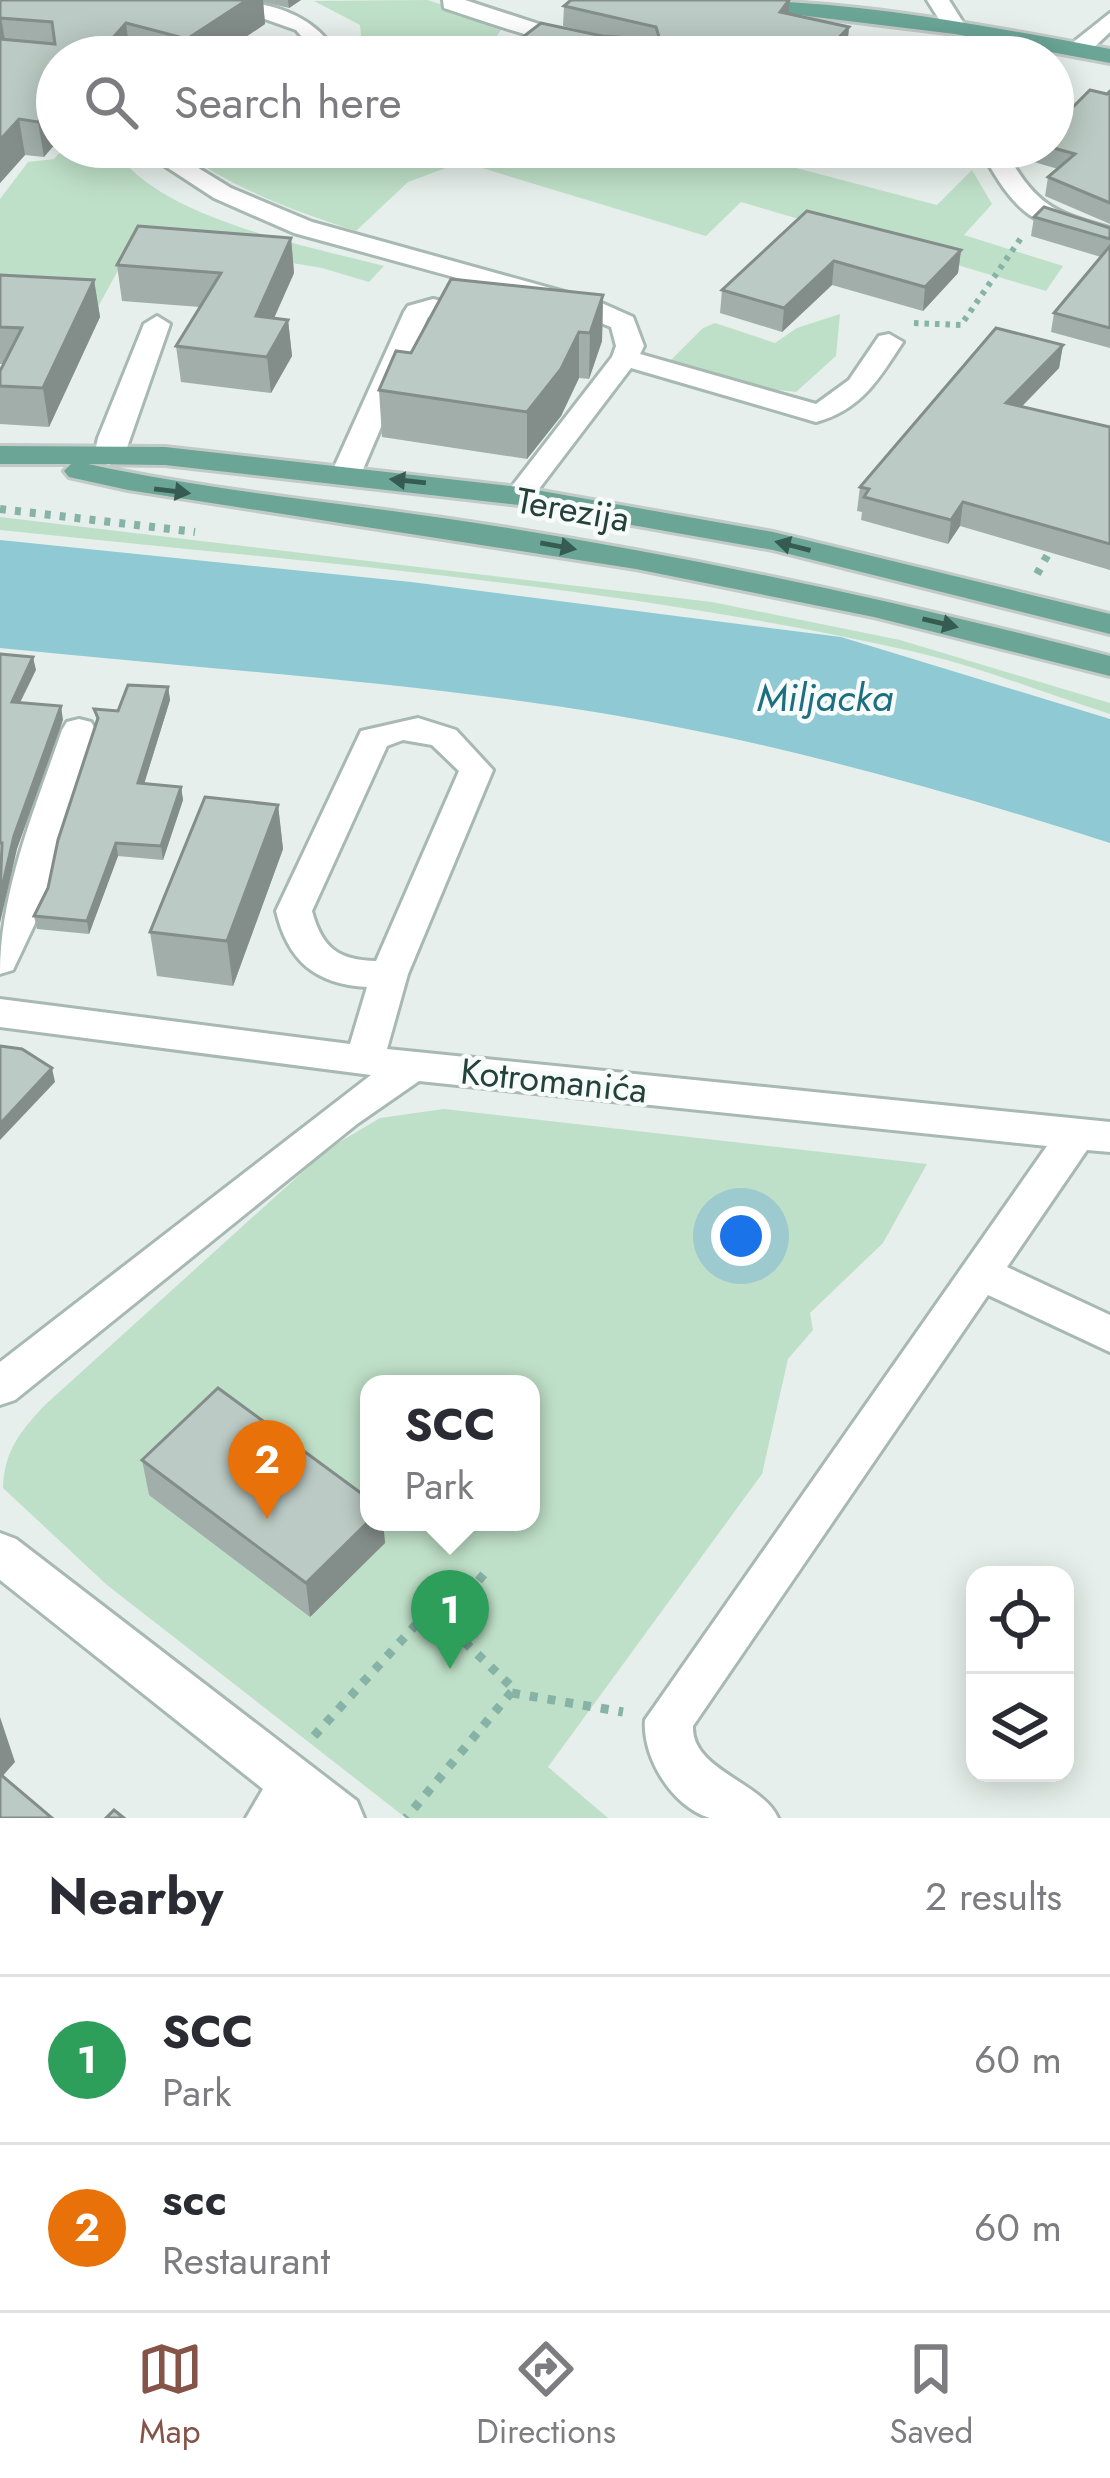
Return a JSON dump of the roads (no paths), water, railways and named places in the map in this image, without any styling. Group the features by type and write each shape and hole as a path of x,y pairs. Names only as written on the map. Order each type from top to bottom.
{"main road":[{"path":"733,0 1005,36"},
{"path":"1074,48 1110,56"},
{"name":"Terezija","path":"8,456 165,456 520,496 773,541 1110,625"},
{"name":"Terezija","path":"8,456 152,488 410,521 771,584 1110,667"}],"street":[{"path":"222,0 304,25 313,36"},
{"path":"938,0 955,27"},
{"path":"452,3 557,36"},
{"path":"1078,49 1110,20"},
{"path":"175,168 191,180 266,214 449,270 591,305 623,323 630,346 625,358 520,496"},
{"path":"1002,168 1036,215 1110,236"},
{"path":"346,474 417,312 433,308 471,315"},
{"path":"110,456 112,438 157,324"},
{"path":"625,358 816,413 838,409 852,398 889,343"},
{"path":"364,1059 389,974 476,770 450,738 421,728 389,730 374,739 294,911 298,932 324,967 345,975 389,974"},
{"path":"0,961 28,900 38,852 79,730"},
{"name":"Kotromanića","path":"0,1013 412,1066 1094,1135"},
{"path":"0,1387 325,1128 412,1066"},
{"path":"753,1818 674,1760 665,1738 669,1720 983,1274 1094,1135"},
{"path":"983,1274 1110,1335"},
{"path":"0,1553 283,1792 339,1818"}],"water":[{"name":"Miljacka","path":"0,540 411,582 841,637 1110,719 1110,843 861,770 607,714 380,684 0,648"}],"place":[{"name":"scc","path":"267,1519"},
{"name":"SCC","path":"450,1669"}]}
